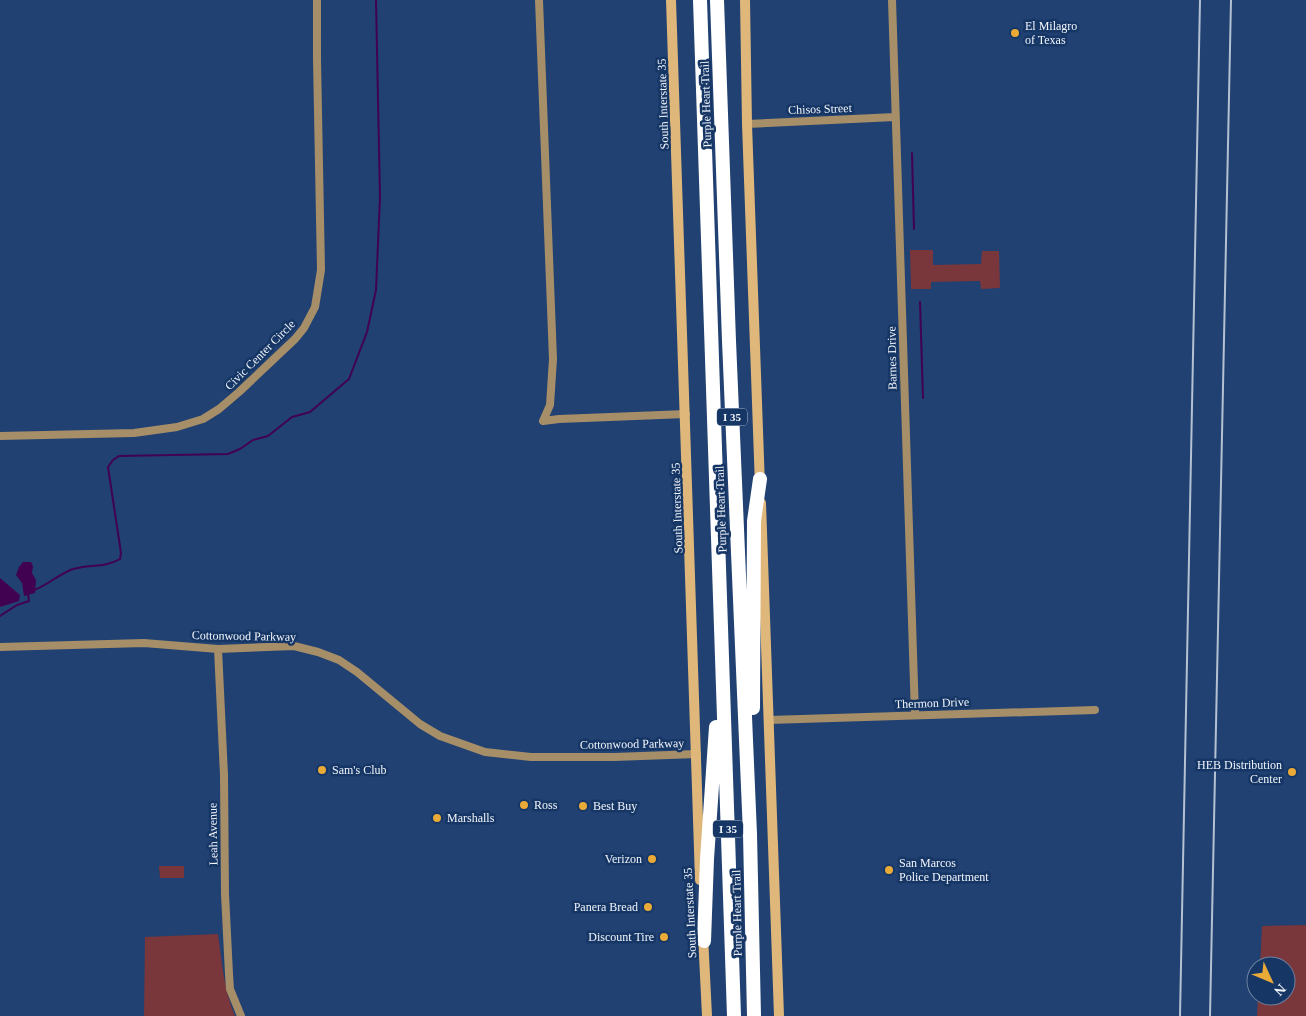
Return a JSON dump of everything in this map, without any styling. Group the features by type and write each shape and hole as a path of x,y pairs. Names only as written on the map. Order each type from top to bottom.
{"highway":[{"name":"Purple Heart Trail","path":"700,0 734,1016"},
{"name":"Purple Heart Trail","path":"717,0 750,834 754,1016"},
{"path":"750,834 753,794 754,522 760,479"},
{"path":"704,941 707,859 721,642"}],"main road":[{"name":"South Interstate 35","path":"671,0 696,754 707,1016"},
{"path":"745,0 746,124 770,720 779,1016"}],"street":[{"name":"Civic Center Circle","path":"0,436 134,433 177,427 203,419 219,409 239,392 295,340 304,328 315,306 321,262 317,59 318,0"},
{"path":"539,0 553,358 550,404 543,421 686,414"},
{"name":"Barnes Drive","path":"892,0 915,715"},
{"name":"Chisos Street","path":"746,124 895,117"},
{"name":"Cottonwood Parkway","path":"0,647 144,643 218,649 294,646 339,660 357,672 420,724 440,736 486,752 531,757 614,757 696,754"},
{"name":"Leah Avenue","path":"218,649 221,751 224,775 225,894 229,974 230,989 241,1016"},
{"name":"Thermon Drive","path":"770,720 1096,710"}],"shaded area":[{"path":"910,250 933,250 933,265 981,264 982,251 999,251 1000,288 981,289 980,281 931,282 931,289 911,289"},
{"path":"23,562 31,562 33,566 32,573 36,580 35,593 24,596 22,583 16,575"},
{"path":"0,578 20,595 19,601 0,607"},
{"path":"159,866 184,866 184,878 160,878"},
{"path":"1306,925 1306,1016 1257,1016 1258,1006 1296,1006 1296,956 1260,956 1262,926"},
{"path":"218,934 226,986 235,1016 144,1016 145,937"}],"waterway":[{"path":"34,590 73,569 109,564 120,559 121,553 108,467 113,460 119,456 228,454 240,449 253,440 268,436 292,417 310,412 349,379 367,332 376,290 380,197 376,0"},
{"path":"912,153 914,229"},
{"path":"920,302 923,398"},
{"path":"0,616 17,605 29,601 28,594"}],"railway":[{"path":"1180,1016 1200,0"},
{"path":"1210,1016 1231,0"}],"place":[{"name":"El Milagro of Texas","path":"1015,33"},
{"name":"Sam's Club","path":"322,770"},
{"name":"HEB Distribution Center","path":"1292,772"},
{"name":"Ross","path":"524,805"},
{"name":"Best Buy","path":"583,806"},
{"name":"Marshalls","path":"437,818"},
{"name":"Verizon","path":"652,859"},
{"name":"San Marcos Police Department","path":"889,870"},
{"name":"Panera Bread","path":"648,907"},
{"name":"Discount Tire","path":"664,937"}]}
